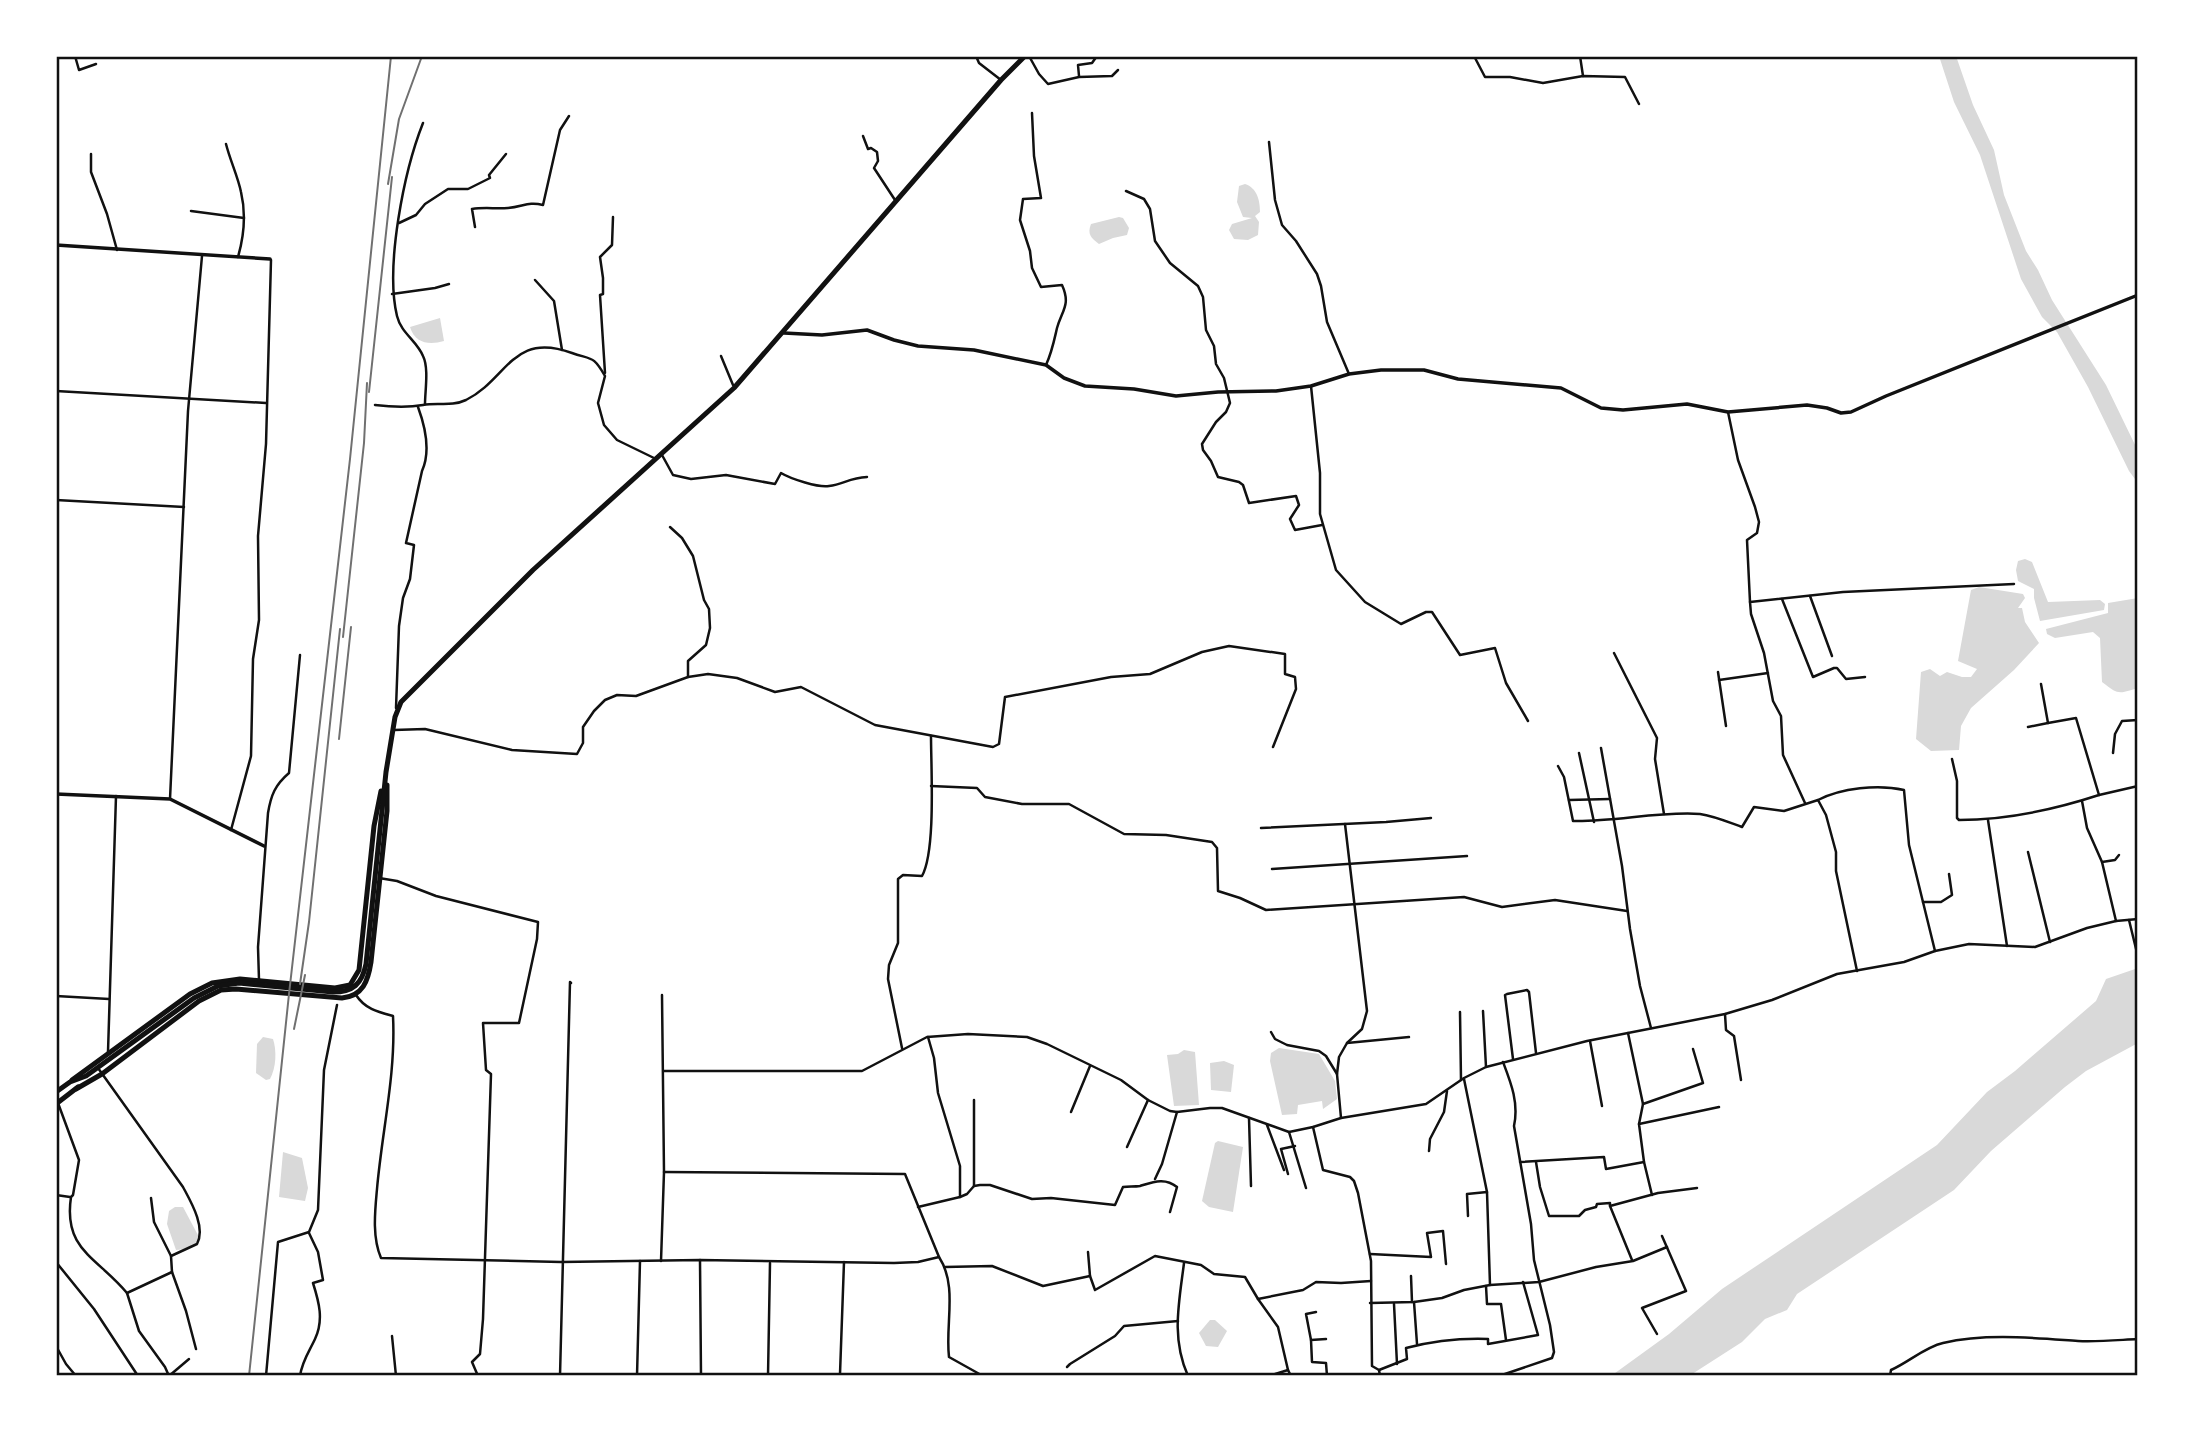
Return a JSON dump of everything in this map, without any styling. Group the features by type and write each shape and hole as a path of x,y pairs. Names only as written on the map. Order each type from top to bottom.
{"main road":[{"path":"56,1092 200,989 228,979 347,987 359,970 374,826 396,712 401,702 533,570 734,388 1000,80 1027,56"},
{"path":"76,1089 87,1076 194,998 218,986 239,983 333,992 345,992 354,988 363,977 366,964 386,772"},
{"path":"57,1104 206,997 221,990 259,990 347,998 356,995 363,988 369,975 387,811 386,772"},
{"path":"70,1082 87,1076"}],"street":[{"path":"75,56 79,70 96,64"},
{"path":"976,56 979,63 1000,80"},
{"path":"1027,56 1048,84 1079,77 1112,76 1118,70"},
{"path":"1079,77 1078,65 1092,63 1097,56"},
{"path":"1474,56 1485,78 1510,77 1543,83 1583,76 1625,77 1639,104"},
{"path":"1580,56 1583,76"},
{"path":"1032,113 1034,156 1041,198 1023,199 1020,220 1030,251 1032,268 1041,287 1062,285 1065,292 1065,313 1058,324 1053,351 1046,365"},
{"path":"475,227 472,209 511,208 530,202 543,205 560,130 569,116"},
{"path":"423,123 406,180 392,294 399,323 425,360 425,404"},
{"path":"863,136 868,149 877,152 874,168 897,202"},
{"path":"1269,142 1275,200 1282,225 1317,274 1327,322 1349,374"},
{"path":"226,144 231,167 241,191 244,218 238,257"},
{"path":"91,154 91,172 117,250"},
{"path":"399,223 416,215 425,204 449,189 468,189 490,178 489,175 506,154"},
{"path":"1126,191 1144,199 1150,209 1155,241 1170,263 1198,286 1203,297 1206,330 1214,346 1214,359 1224,378 1230,403 1202,444 1218,477 1243,485 1249,503 1297,496 1299,505 1290,519 1294,530 1322,525"},
{"path":"191,211 244,218"},
{"path":"613,218 612,245 600,257 603,278 600,317 605,376 598,403 604,425 617,440 659,457 673,475 685,479 726,475 775,484 781,473 789,478 828,487 852,478 867,477"},
{"path":"56,245 272,260 266,444 258,536 259,620 253,659 251,755 231,830"},
{"path":"170,799 189,398 202,256"},
{"path":"535,280 554,301 562,350"},
{"path":"392,294 449,284"},
{"path":"785,332 822,335 867,330 918,346 974,350 1046,365 1064,379 1085,386 1134,389 1176,396 1276,391 1311,386 1349,374 1381,370 1424,370 1458,379 1561,388 1601,408 1623,410 1687,404 1728,412 1807,405 1841,413 1851,412 2138,295"},
{"path":"375,405 418,407 425,404 455,404 467,400 491,383 503,367 523,351 543,347 588,356 605,376"},
{"path":"722,356 734,388"},
{"path":"1311,386 1320,474 1318,502 1336,570 1365,602 1401,624 1426,612 1432,612 1460,655 1495,648 1506,683 1528,721"},
{"path":"56,391 266,403"},
{"path":"396,712 398,626 403,598 411,579 414,545 406,543 426,462 426,438 418,407"},
{"path":"1728,412 1738,460 1759,522 1757,533 1747,540 1751,614 1764,653 1773,701 1781,716 1783,755 1806,804"},
{"path":"56,500 184,507"},
{"path":"670,527 682,538 693,556 704,600 709,609 710,628 705,645 688,661 688,677"},
{"path":"1750,602 1810,595 2014,584"},
{"path":"1810,595 1832,656"},
{"path":"1782,598 1813,677 1833,668 1837,668 1846,679 1865,677"},
{"path":"394,730 425,729 512,750 577,754 583,743 583,727 605,700 617,695 636,696 688,677 708,674 737,678 780,692 801,687 874,725 997,746 1004,697 1111,677 1150,674 1202,652 1229,646 1284,654 1285,674 1296,677 1296,689 1273,747"},
{"path":"1614,653 1657,738 1655,759 1664,814"},
{"path":"259,990 258,947 264,846 271,795 278,782 289,773 300,655"},
{"path":"1718,672 1726,726"},
{"path":"1719,680 1768,673"},
{"path":"2040,684 2048,723"},
{"path":"2028,727 2076,718 2099,795"},
{"path":"2113,753 2115,734 2122,721 2138,720"},
{"path":"902,1049 888,979 888,965 898,943 898,879 903,874 922,876 924,873 932,828 931,736"},
{"path":"1601,748 1640,986 1651,1028"},
{"path":"1579,753 1594,822"},
{"path":"1952,759 1957,781 1957,818 1988,820 2060,808 2138,786"},
{"path":"1558,766 1564,777 1573,821 1613,821 1664,814 1701,814 1742,827 1754,807 1784,811 1853,790 1904,790 1909,845 1935,951"},
{"path":"930,786 977,788 985,797 1022,804 1069,804 1124,834 1166,835 1212,842 1217,848 1218,891 1266,910 1464,897 1502,906 1555,900 1627,911"},
{"path":"56,794 170,799 264,846"},
{"path":"108,1053 116,796"},
{"path":"1569,800 1610,799"},
{"path":"1818,800 1826,815 1836,852 1836,871 1857,971"},
{"path":"2082,801 2087,828 2102,862 2116,921"},
{"path":"1261,828 1432,818"},
{"path":"1988,820 2007,946"},
{"path":"1341,1118 1337,1074 1339,1057 1362,1029 1367,1011 1345,824"},
{"path":"2028,852 2050,942"},
{"path":"2102,862 2115,860 2119,855"},
{"path":"1272,869 1468,856"},
{"path":"1923,902 1941,902 1952,895 1949,874"},
{"path":"379,878 397,881 436,896 538,922 537,939 519,1023 484,1023 486,1070 491,1074 480,1354 472,1362 478,1376"},
{"path":"664,1071 862,1071 902,1049 939,1034 1027,1037 1121,1080 1148,1100 1177,1112 1222,1108 1289,1132 1313,1128 1341,1118 1426,1104 1486,1067 1590,1041 1725,1014 1772,1000 1822,978 1904,962 1935,951 1969,944 2035,947 2087,928 2138,919"},
{"path":"2129,920 2138,957"},
{"path":"560,1376 569,982 571,983"},
{"path":"347,987 362,1004 376,1012 393,1016 391,1074 376,1202 377,1249 381,1258 561,1262 700,1260 770,1263 918,1262 939,1257"},
{"path":"1514,1059 1507,994 1527,990 1529,992 1536,1053"},
{"path":"661,1261 664,1172 662,995"},
{"path":"56,996 110,999"},
{"path":"300,1376 304,1358 319,1327 320,1307 313,1283 323,1280 318,1251 309,1232 318,1210 324,1070 337,1005"},
{"path":"1483,1011 1486,1067"},
{"path":"1460,1012 1463,1079 1487,1192 1487,1304 1501,1304 1506,1340"},
{"path":"1725,1014 1726,1030 1734,1037 1741,1080"},
{"path":"1271,1032 1275,1039 1287,1045 1319,1051 1326,1056 1337,1074"},
{"path":"1628,1033 1643,1104 1639,1124 1652,1195"},
{"path":"928,1037 934,1058 938,1093 960,1166 960,1197"},
{"path":"1348,1043 1409,1037"},
{"path":"1590,1041 1602,1106"},
{"path":"1643,1104 1701,1086 1703,1083 1693,1049"},
{"path":"1499,1376 1552,1358 1554,1352 1534,1260 1531,1224 1514,1126 1516,1117 1513,1087 1503,1062"},
{"path":"1071,1112 1090,1066"},
{"path":"98,1068 183,1187 192,1205 201,1233 200,1241 171,1256"},
{"path":"1429,1150 1430,1139 1444,1112 1447,1091"},
{"path":"918,1207 960,1197 974,1186 974,1100"},
{"path":"1127,1147 1148,1100"},
{"path":"57,1104 79,1160 78,1178 68,1214 77,1245 111,1274 127,1293 139,1331 169,1376 189,1359"},
{"path":"1639,1124 1719,1107"},
{"path":"1154,1180 1162,1164 1177,1112"},
{"path":"1249,1118 1251,1186"},
{"path":"1267,1125 1284,1170"},
{"path":"1313,1128 1323,1170 1350,1177 1354,1181 1370,1254 1373,1366 1379,1370 1380,1376"},
{"path":"1289,1132 1307,1188"},
{"path":"1288,1174 1282,1149 1295,1146"},
{"path":"1520,1162 1604,1157 1606,1169 1644,1162"},
{"path":"1536,1162 1549,1216 1579,1216 1597,1204 1610,1203 1633,1261"},
{"path":"664,1172 905,1174 945,1267 950,1300 949,1357 983,1376"},
{"path":"974,1186 990,1185 1032,1199 1051,1198 1115,1205 1118,1204 1122,1187 1139,1186 1154,1180 1177,1187 1170,1212"},
{"path":"1610,1206 1652,1195 1697,1188"},
{"path":"1468,1216 1466,1194 1487,1192"},
{"path":"56,1195 71,1197"},
{"path":"151,1198 154,1222 171,1256 172,1272 196,1349"},
{"path":"1370,1254 1431,1257 1427,1233 1443,1231 1446,1264"},
{"path":"266,1376 278,1242 309,1232"},
{"path":"1657,1334 1642,1308 1686,1291 1662,1236"},
{"path":"1370,1303 1413,1302 1442,1298 1464,1290 1488,1286 1539,1282 1596,1267 1633,1261 1667,1247"},
{"path":"1088,1252 1090,1276 1094,1289 1097,1290 1155,1256 1201,1265 1214,1274 1245,1277 1278,1327 1291,1376"},
{"path":"700,1260 701,1376"},
{"path":"637,1376 640,1261"},
{"path":"56,1262 93,1309 138,1376"},
{"path":"840,1374 844,1262"},
{"path":"1184,1262 1178,1347 1188,1376"},
{"path":"768,1376 770,1263"},
{"path":"945,1267 992,1266 1043,1286 1090,1276"},
{"path":"127,1293 172,1272"},
{"path":"1411,1276 1418,1345"},
{"path":"1258,1299 1297,1292 1316,1282 1371,1281"},
{"path":"1379,1370 1406,1359 1406,1348 1418,1345 1463,1338 1488,1339 1488,1344 1538,1335 1523,1282"},
{"path":"1394,1302 1397,1364"},
{"path":"1317,1312 1306,1314 1312,1362 1326,1363 1327,1376"},
{"path":"1067,1367 1115,1336 1124,1326 1178,1321"},
{"path":"392,1336 396,1376"},
{"path":"1890,1376 1891,1370 1914,1360 1924,1349 1942,1343 2000,1337 2079,1341 2138,1339"},
{"path":"1311,1340 1326,1339"},
{"path":"56,1346 76,1376"},
{"path":"1269,1376 1288,1370"}],"shaded area":[{"path":"1939,56 1956,56 1973,105 1994,150 2004,195 2026,251 2052,300 2106,385 2138,451 2138,483 2129,471 2088,387 2057,332 2042,317 2021,279 1980,155 1954,102"},
{"path":"1245,184 1255,191 1258,199 1260,212 1255,216 1259,222 1258,235 1248,240 1234,239 1229,230 1232,224 1252,218 1243,217 1237,202 1239,186"},
{"path":"1123,218 1129,228 1127,235 1099,244 1092,238 1089,230 1091,224"},
{"path":"440,318 444,341 424,342 412,333 410,327"},
{"path":"2025,559 2032,562 2048,602 2100,600 2105,604 2104,610 2040,621 2034,589 2018,581 2018,561"},
{"path":"1979,587 2023,594 2025,598 2018,608 2022,608 2025,622 2039,643 2014,670 1971,708 1961,726 1959,750 1931,751 1916,739 1921,672 1930,669 1940,676 1947,672 1971,677 1977,669 1958,661 1971,590"},
{"path":"2138,598 2138,688 2119,692 2102,682 2100,638 2093,632 2055,638 2047,634 2046,629 2108,613 2108,603"},
{"path":"2138,968 2138,1043 2086,1071 2065,1087 1991,1151 1954,1190 1797,1294 1787,1310 1765,1319 1742,1342 1689,1376 1611,1376 1669,1334 1722,1289 1937,1145 1987,1092 2096,1001 2106,979"},
{"path":"263,1037 273,1039 275,1049 274,1070 270,1079 266,1080 256,1073 257,1044"},
{"path":"1279,1048 1319,1054 1335,1081 1337,1099 1323,1109 1322,1101 1298,1105 1297,1114 1282,1115 1270,1061 1271,1053"},
{"path":"1184,1050 1195,1052 1199,1105 1174,1106 1167,1055 1178,1054"},
{"path":"1224,1061 1234,1065 1231,1092 1211,1090 1210,1063"},
{"path":"1218,1141 1243,1147 1233,1212 1209,1207 1202,1201 1215,1143"},
{"path":"283,1152 302,1158 308,1188 305,1201 279,1197"},
{"path":"175,1207 183,1207 200,1239 189,1247 176,1250 167,1224 169,1211"},
{"path":"1210,1320 1215,1320 1227,1331 1218,1347 1206,1346 1199,1333"}],"railway":[{"path":"249,1376 350,459 391,56"},
{"path":"388,184 399,119 422,56"},
{"path":"369,392 392,177"},
{"path":"343,637 364,443 367,383"},
{"path":"339,739 351,627"},
{"path":"300,984 340,629"},
{"path":"294,1029 305,975"}]}
